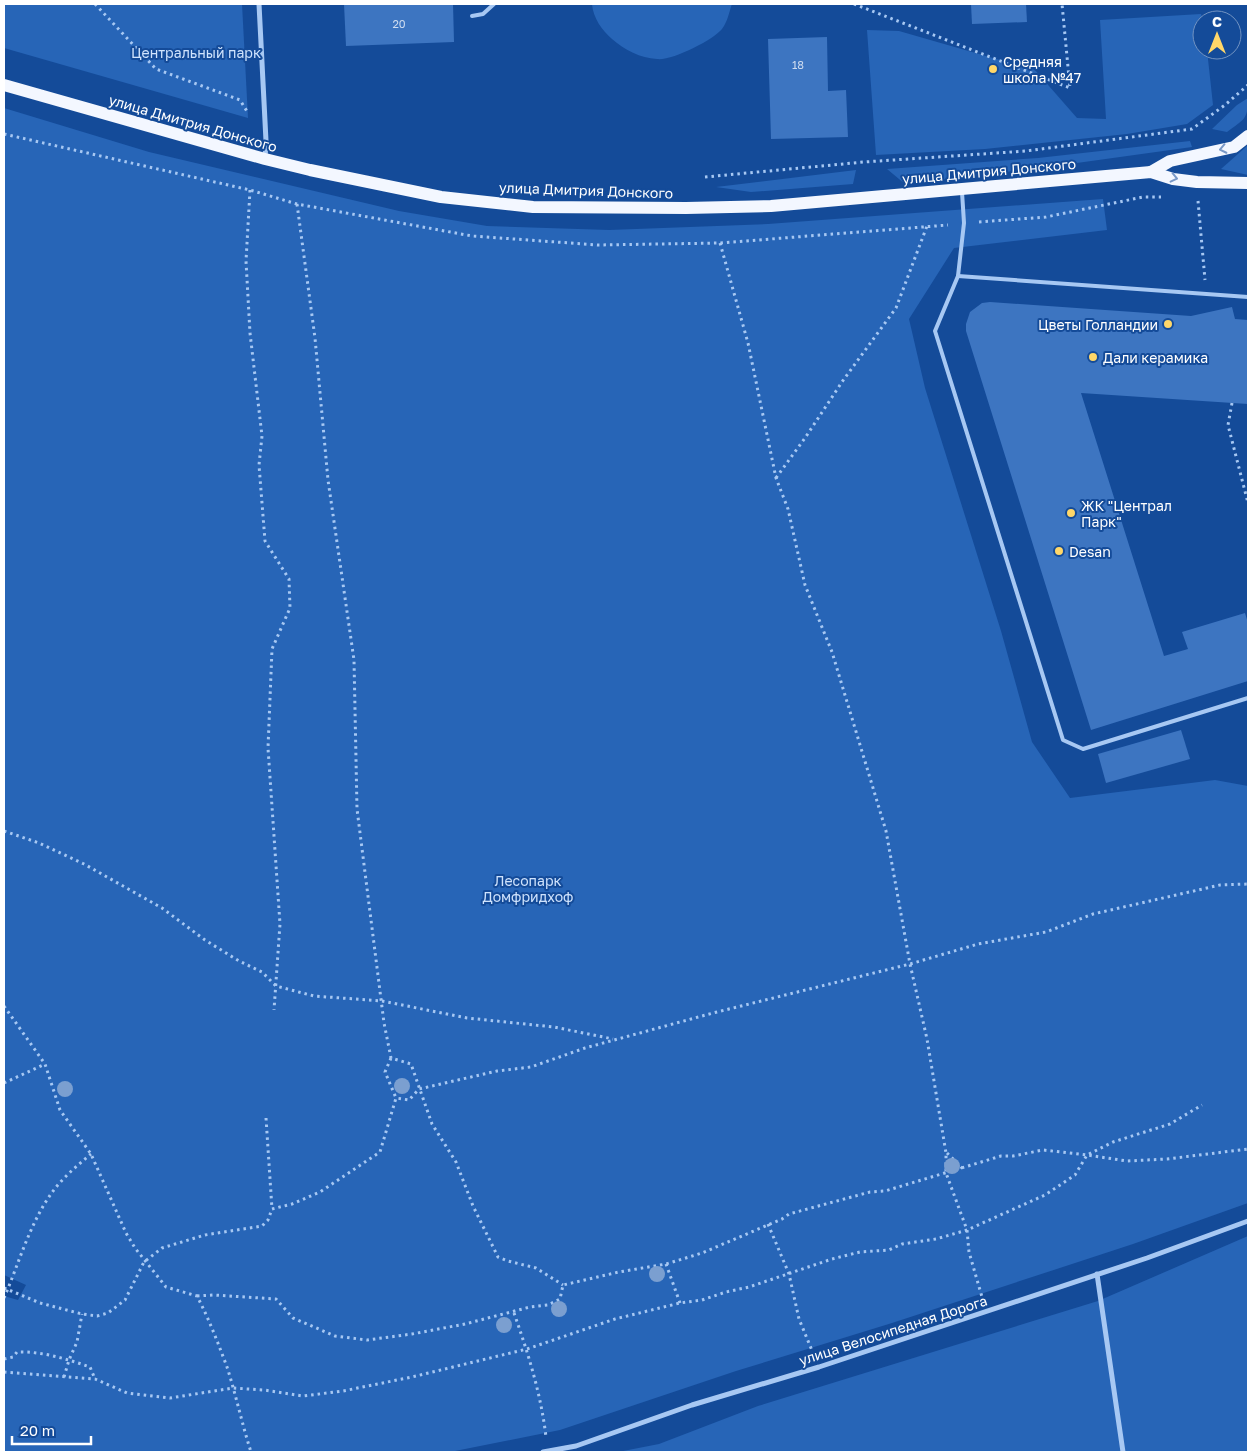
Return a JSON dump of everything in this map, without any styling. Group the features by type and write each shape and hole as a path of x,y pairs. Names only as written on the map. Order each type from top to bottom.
{"main road":[{"name":"улица Дмитрия Донского","path":"4,85 265,159 441,198 533,207 686,208 771,206 1151,172 1173,179 1197,182 1248,183"},
{"name":"улица Дмитрия Донского","path":"1151,172 1170,161 1234,147 1248,136"}],"street":[{"path":"259,4 266,141 265,159"},
{"name":"улица Велосипедная Дорога","path":"545,1452 576,1446 692,1405 819,1367 1097,1274 1248,1221"},
{"path":"1097,1274 1123,1452"}],"lane":[{"path":"472,16 483,14 494,4"},
{"path":"962,188 964,223 958,276 935,331 1063,740 1083,749 1248,698"},
{"path":"958,276 1248,297"}],"path":[{"path":"95,4 156,69 240,100 266,141"},
{"path":"854,4 1070,88 1062,4"},
{"path":"705,177 864,162 1026,151 1192,129 1248,86"},
{"path":"250,190 246,261 250,333 262,436 259,465 265,541 289,579 290,598 290,608 272,649 268,748 280,924 274,1010"},
{"path":"1197,198 1206,294"},
{"path":"272,1209 292,1204 320,1192 380,1152 396,1098 385,1072 391,1058 384,1023 357,809 354,660 328,480 315,338 297,204"},
{"path":"776,478 844,378 896,308 927,226"},
{"path":"720,243 748,343 776,478 788,509 805,585 832,652 886,831 910,964 927,1039 946,1153 946,1173 966,1230 969,1252 986,1311"},
{"path":"1232,403 1228,425 1248,503"},
{"path":"4,831 39,843 84,864 162,908 205,940 239,961 262,972 276,986 314,996 382,1001 468,1018 554,1027 616,1039"},
{"path":"396,1098 409,1100 419,1089 497,1071 531,1067 616,1039 910,964 978,944 1046,932 1093,914 1220,885 1248,884"},
{"path":"4,1006 45,1064 60,1110 91,1154 126,1233 144,1262 166,1287 197,1296 214,1295 276,1299 293,1318 335,1336 367,1340 439,1329 530,1307 548,1305 560,1299 563,1285"},
{"path":"391,1058 411,1064 432,1124 456,1162 473,1206 498,1257 508,1262 536,1268 563,1285 619,1272 666,1264 707,1251 789,1214 870,1192 885,1191 1001,1156 1042,1150 1127,1161 1167,1159 1248,1149"},
{"path":"4,1083 45,1064"},
{"path":"4,1372 95,1379 127,1393 170,1398 233,1388 264,1390 303,1396 343,1392 527,1349 616,1319 680,1303 702,1300 841,1256 860,1252 889,1250 902,1244 936,1239 966,1230 1045,1195 1075,1175 1086,1155 1112,1142 1170,1124 1202,1105"},
{"path":"6,1289 40,1303 97,1316 108,1312 125,1300 144,1262 162,1248 205,1235 262,1226 268,1220 272,1209 266,1118"},
{"path":"946,1153 963,1168"},
{"path":"4,1298 20,1255 52,1194 69,1173 91,1154"},
{"path":"768,1224 789,1274 799,1319 819,1367"},
{"path":"666,1264 680,1303"},
{"path":"197,1296 214,1332 233,1388 251,1452"},
{"path":"514,1312 527,1349 543,1408 545,1452"},
{"path":"64,1377 69,1360 78,1342 82,1314"},
{"path":"4,1359 13,1357 17,1352 28,1352 69,1360 90,1367 95,1379"}],"green space":[{"name":"Центральный парк","path":"4,4 242,4 248,118 4,48"},
{"path":"592,4 732,4 726,23 717,34 682,53 664,59 657,59 633,53 612,39 599,23 594,14"},
{"path":"1192,15 1192,60 1208,60 1213,105 1187,124 1127,134 985,149 876,155 867,30 899,31 1035,70 1077,118 1106,119 1100,20"},
{"path":"1248,98 1246,115 1241,121 1227,132 1212,129 1237,105"},
{"name":"Лесопарк Домфридхоф","path":"4,108 149,152 399,211 487,226 609,230 768,224 1103,199 1107,230 954,248 909,319 925,388 1001,631 1032,742 1070,798 1215,780 1248,786 1248,1203 1133,1244 892,1323 736,1371 560,1430 450,1452 4,1452 4,1296 18,1300 26,1285 4,1275"},
{"path":"1190,141 1192,147 905,184 887,169 1038,158"},
{"path":"1247,146 1248,175 1221,169"},
{"path":"856,170 853,184 751,192 716,187"},
{"path":"1248,1236 1248,1452 618,1452 659,1444 758,1406 1098,1301"}],"building":[{"path":"344,4 453,4 454,42 346,46"},
{"path":"971,4 1026,4 1027,22 972,24"},
{"path":"827,37 828,91 846,90 848,137 771,139 768,39"},
{"name":"ЖК \"Централ Парк\"","path":"982,303 1191,316 1232,307 1235,319 1248,320 1248,404 1081,393 1164,656 1188,649 1182,632 1245,613 1248,623 1248,681 1091,730 966,331 970,312"},
{"path":"1181,730 1190,759 1106,783 1098,754"}],"place":[{"name":"Средняя школа №47","path":"993,69"},
{"name":"Цветы Голландии","path":"1168,324"},
{"name":"Дали керамика","path":"1093,357"},
{"name":"ЖК \"Централ Парк\"","path":"1071,513"},
{"name":"Desan","path":"1059,551"}]}
